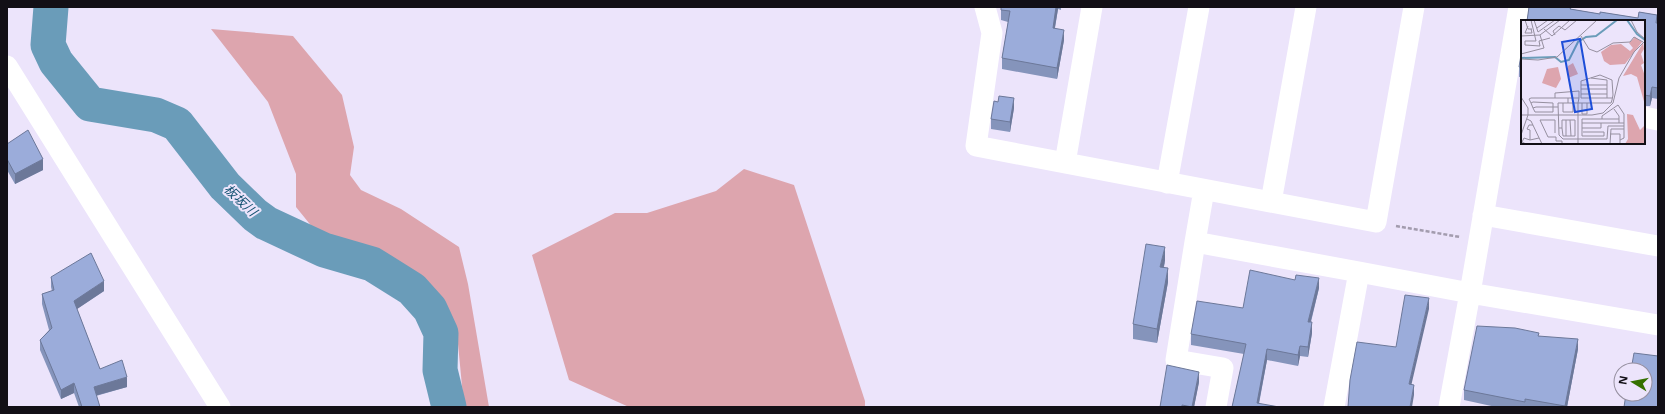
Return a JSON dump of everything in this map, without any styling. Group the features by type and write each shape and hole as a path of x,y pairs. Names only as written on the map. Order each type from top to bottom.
{"street":[{"path":"985,7 992,33 976,146 1376,222 1414,7"},
{"path":"1065,163 1092,7"},
{"path":"1167,183 1199,7"},
{"path":"1271,202 1306,7"},
{"path":"1449,407 1483,215 1513,95 1519,7"},
{"path":"7,66 220,407"},
{"path":"1645,117 1658,120"},
{"path":"1204,190 1176,360 1223,368 1216,407"},
{"path":"1483,215 1658,246"},
{"path":"1195,242 1470,293 1658,325"},
{"path":"1334,407 1359,272"}],"path":[{"path":"1376,222 1478,240"}],"shaded area":[{"path":"211,29 293,36 342,95 354,147 350,175 361,190 401,209 459,247 468,284 489,407 464,407 458,344 435,292 313,228 296,207 296,174 268,102"},
{"path":"744,169 794,185 865,401 865,407 629,407 569,380 532,255 615,213 647,213 716,191"}],"building":[{"path":"1001,7 1056,7 1053,28 1064,30 1057,68 1002,58 1010,11 1001,10"},
{"path":"1529,7 1571,7 1570,9 1638,18 1639,12 1657,15 1658,88 1652,87 1650,96 1645,95 1645,20 1527,20"},
{"path":"1521,55 1521,67 1519,67"},
{"path":"999,96 1014,98 1010,122 991,119 994,101 998,102"},
{"path":"28,130 43,159 15,174 7,159 7,144"},
{"path":"1146,244 1165,247 1160,267 1168,268 1157,329 1133,324"},
{"path":"91,253 104,281 74,301 100,369 122,360 127,377 94,387 100,407 82,407 74,383 61,390 40,340 52,328 42,294 54,290 51,277"},
{"path":"1250,270 1295,280 1296,275 1319,278 1308,322 1312,322 1308,347 1300,346 1298,355 1267,349 1257,403 1279,407 1232,407 1246,344 1191,334 1197,301 1243,308"},
{"path":"1405,295 1429,298 1409,384 1414,385 1410,407 1348,407 1350,380 1357,342 1396,347"},
{"path":"1477,326 1515,328 1539,333 1538,336 1578,339 1565,406 1525,399 1525,402 1464,390"},
{"path":"1634,353 1658,356 1658,407 1624,407 1625,402 1653,402 1653,362 1632,362"},
{"path":"1167,365 1199,372 1192,407 1182,405 1182,407 1160,407"}],"waterway":[{"name":"板坂川","path":"51,7 48,45 56,62 90,104 156,115 177,124 225,186 255,215 266,223 324,250 372,264 412,289 430,309 441,333 440,370 449,407"}]}
